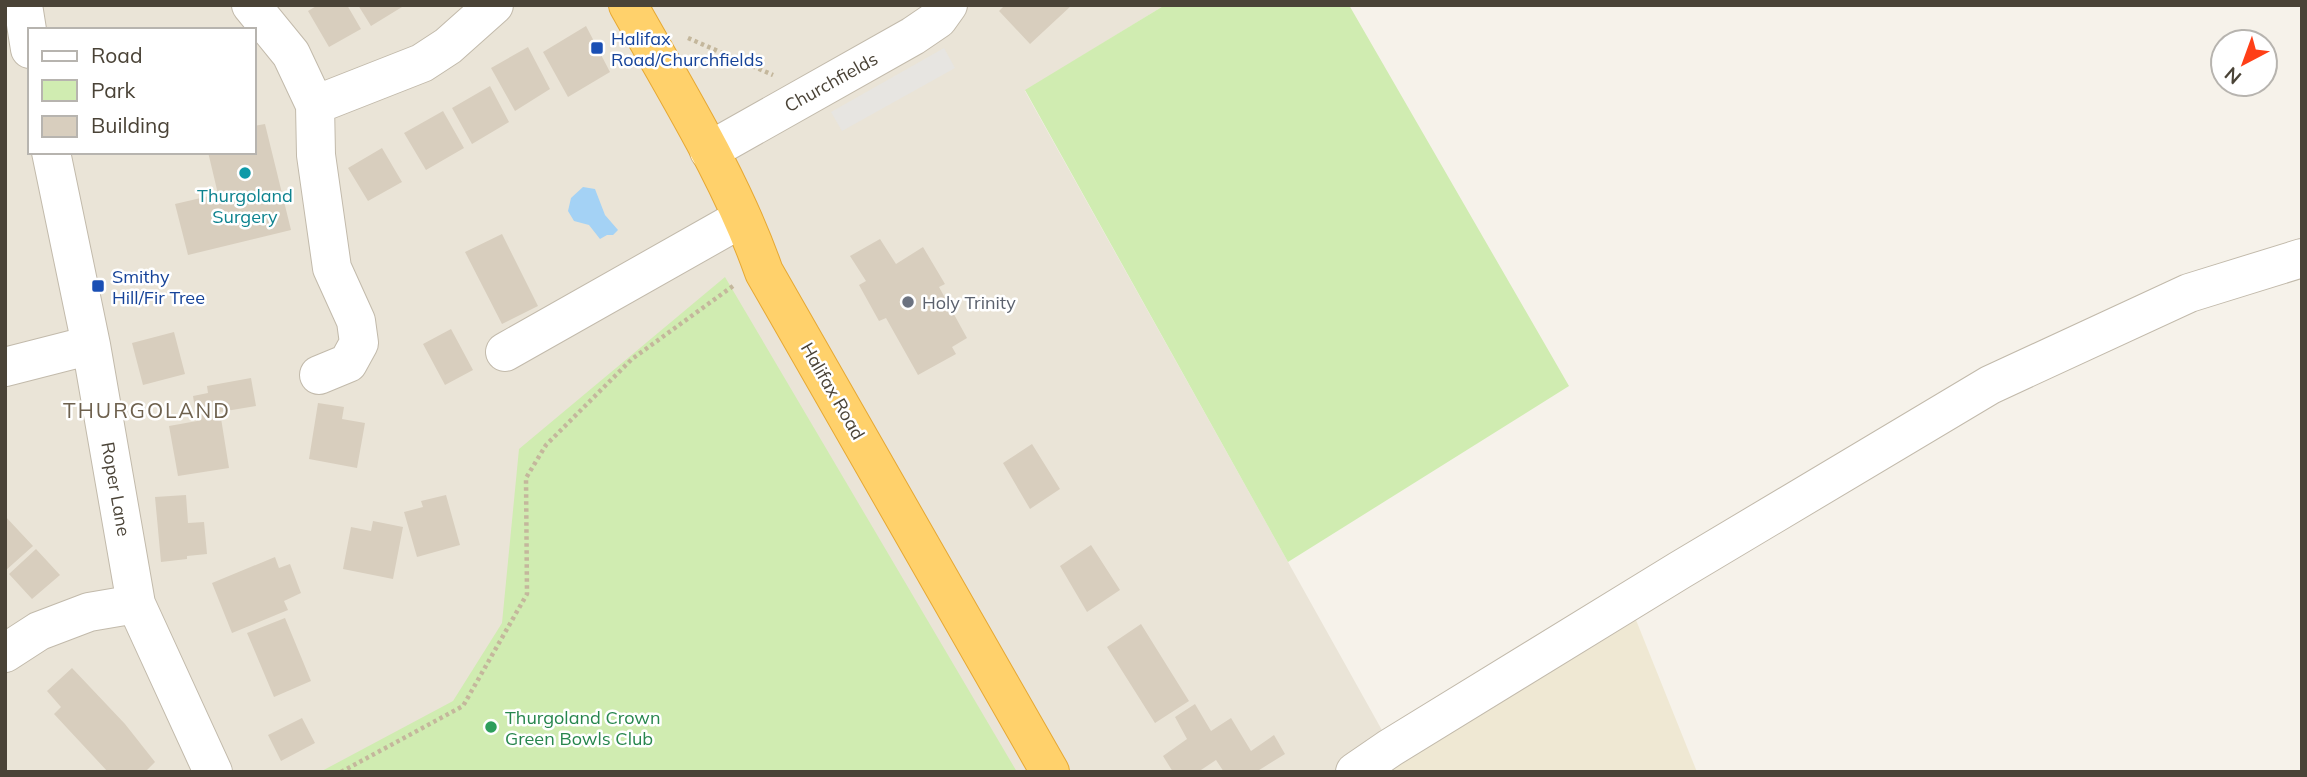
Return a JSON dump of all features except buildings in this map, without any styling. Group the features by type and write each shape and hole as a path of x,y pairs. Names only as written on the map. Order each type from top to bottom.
{"highway":[{"name":"Halifax Road","path":"633,8 709,151 762,265 1050,772"}],"street":[{"path":"23,5 28,36"},
{"path":"251,5 291,54 315,105 316,155 332,268 356,321 359,343 348,363 319,375"},
{"path":"315,105 422,63 448,46 494,5"},
{"name":"Churchfields","path":"709,151 913,36 938,19 948,5"},
{"name":"Roper Lane","path":"51,154 91,345 136,604 213,772"},
{"path":"505,352 742,218"},
{"path":"1355,772 1680,570 1990,385 2189,293 2302,258"},
{"path":"5,367 91,345"},
{"path":"5,653 39,631 64,621 89,612 136,604"}],"path":[{"path":"633,8 812,93"},
{"path":"341,772 463,706 527,594 526,478 546,445 632,359 762,265"}],"shaded area":[{"path":"5,5 1165,5 1025,91 1383,732 1389,772 5,772"},
{"path":"944,48 955,68 842,131 831,112"},
{"path":"1636,620 1697,772 1389,772 1397,766"}],"green space":[{"path":"1165,5 1349,5 1569,386 1288,562 1025,90"},
{"path":"725,277 1017,772 320,772 453,701 502,623 519,449"}],"water":[{"path":"583,187 595,189 605,215 618,230 613,235 600,239 589,225 574,221 568,211 571,198"}],"place":[{"name":"Halifax Road/Churchfields","path":"597,48"},
{"name":"Thurgoland Surgery","path":"245,173"},
{"name":"Smithy Hill/Fir Tree","path":"98,286"},
{"name":"Holy Trinity","path":"908,302"},
{"name":"Thurgoland Crown Green Bowls Club","path":"491,727"}],"district":[{"name":"THURGOLAND","path":"147,410"}]}
